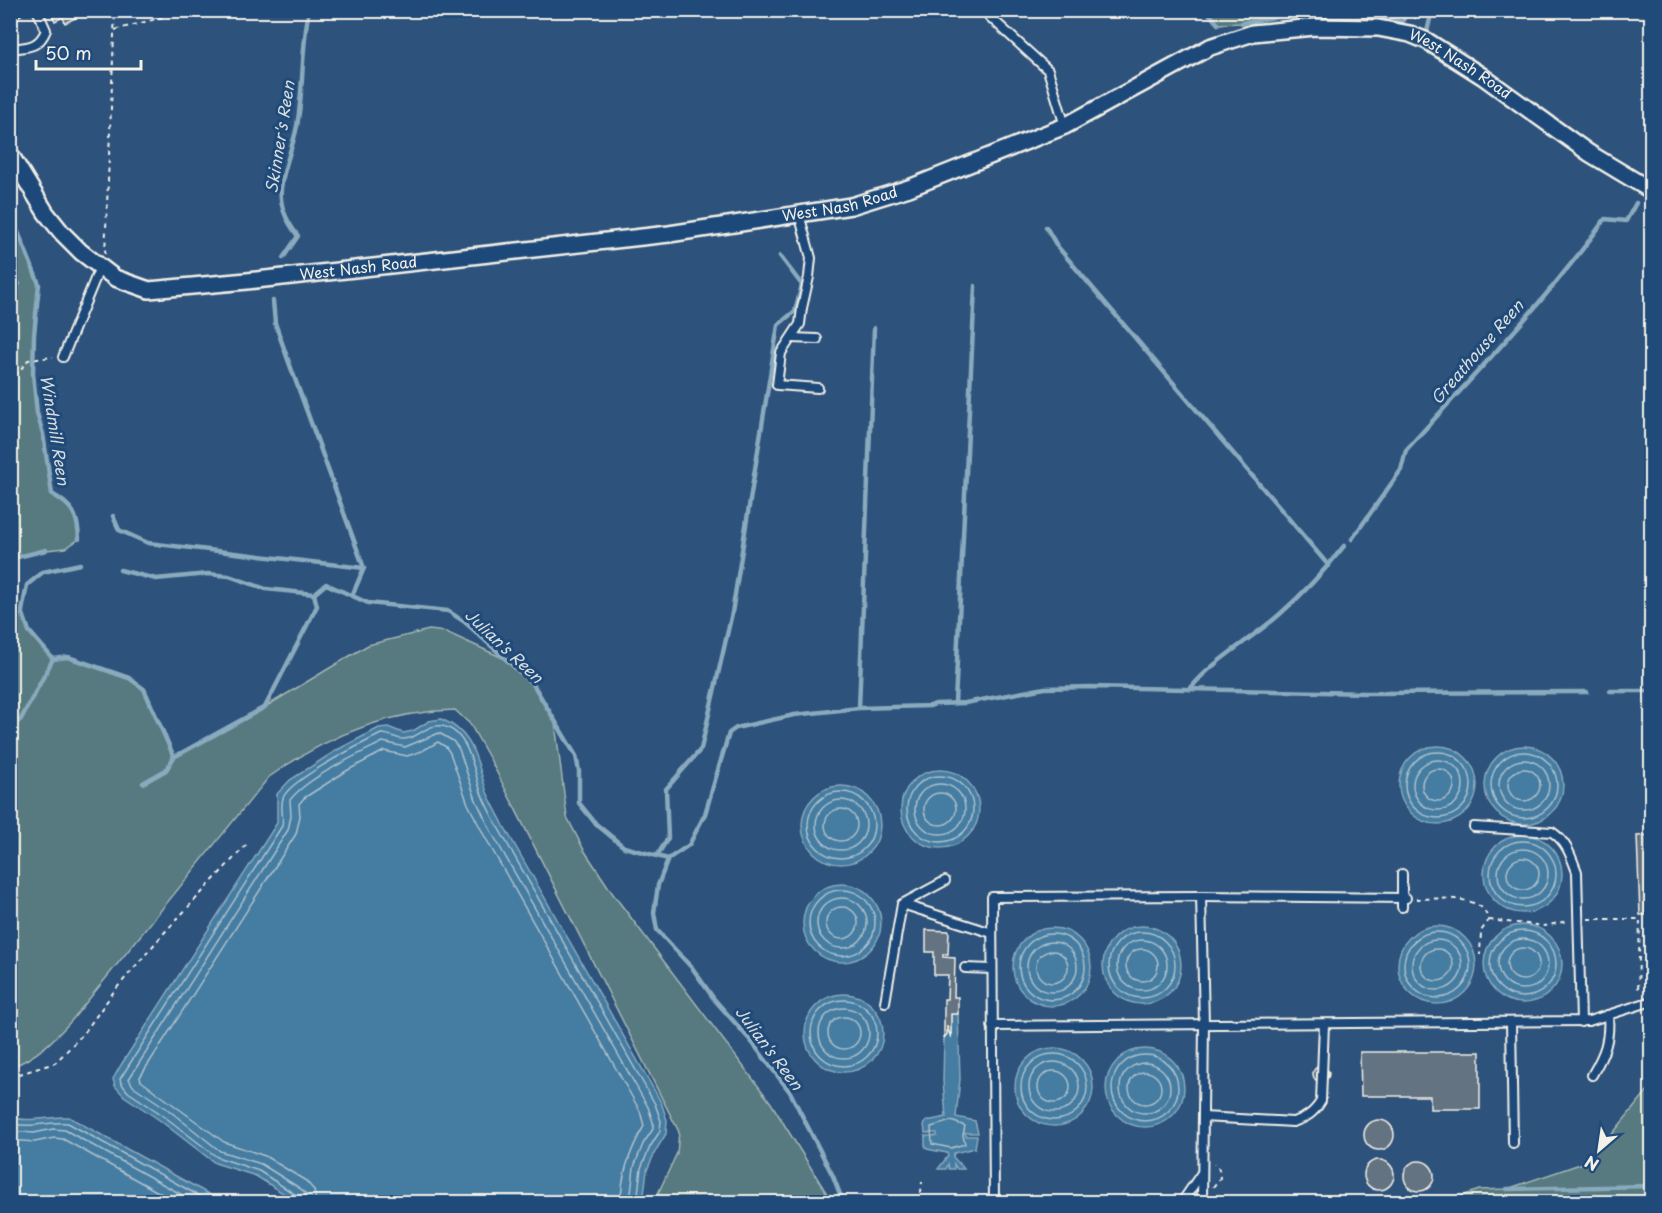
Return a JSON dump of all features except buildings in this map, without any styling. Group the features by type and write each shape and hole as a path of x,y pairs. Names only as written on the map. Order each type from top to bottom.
{"street":[{"name":"West Nash Road","path":"10,154 46,213 62,233 102,263 116,278 149,290 669,234 851,206 909,188 1065,126 1210,47 1242,36 1314,27 1378,28 1410,34 1427,41 1482,76 1589,153 1652,191"}],"lane":[{"path":"10,16 19,10"},
{"path":"10,49 32,47 43,37 46,30 37,10"},
{"path":"987,10 990,16 1048,70 1065,126"},
{"path":"799,214 808,243 809,277 800,324 781,353 777,385 818,388"},
{"path":"63,357 102,263"},
{"path":"792,338 817,339"},
{"path":"1474,827 1552,832 1563,839 1578,872 1577,920 1581,1022"},
{"path":"994,1203 992,897 1201,896 1403,901 1402,874"},
{"path":"902,904 945,881"},
{"path":"1201,896 1204,1024 1202,1203"},
{"path":"902,904 992,933"},
{"path":"885,1002 902,904"},
{"path":"965,968 992,969"},
{"path":"992,1026 1589,1022 1652,1001"},
{"path":"1592,1075 1604,1055 1610,1034 1608,1015"},
{"path":"1511,1022 1513,1143"},
{"path":"1203,1117 1293,1122 1305,1119 1322,1101 1324,1024"},
{"path":"1182,1203 1202,1173"}],"path":[{"path":"102,263 115,10"},
{"path":"115,30 189,10"},
{"path":"10,383 28,360 63,357"},
{"path":"10,1077 56,1063 84,1033 115,990 164,933 247,844"},
{"path":"1403,901 1461,900 1478,904 1489,920"},
{"path":"1489,920 1545,926 1577,920 1640,919 1637,989 1639,1005"},
{"path":"1480,955 1480,931 1489,920"},
{"path":"920,1203 922,1182"}],"green space":[{"path":"1206,11 1314,11 1242,23 1218,24"},
{"path":"10,212 39,284 33,374 37,413 43,434 52,494 70,507 76,517 79,539 66,548 46,550 11,559"},
{"path":"22,611 29,631 53,659 68,657 129,678 144,689 174,757 265,707 368,645 429,630 446,632 505,659 533,684 555,723 567,817 584,850 613,894 771,1103 832,1202 654,1202 677,1153 679,1132 491,761 470,724 455,710 405,715 357,729 312,750 269,777 72,1020 44,1048 29,1059 11,1067 10,637"},
{"path":"1651,1088 1651,1202 1445,1202 1479,1190 1507,1189 1583,1163 1609,1138"}],"water":[{"path":"441,719 461,732 468,740 477,759 487,792 504,826 661,1102 667,1120 666,1134 647,1170 643,1202 297,1202 256,1176 215,1163 124,1096 115,1086 113,1079 121,1065 277,823 277,794 290,780 337,750 379,728 388,727 403,733 413,731 429,721"},
{"path":"1438,746 1453,749 1470,763 1477,785 1474,800 1460,817 1438,824 1423,821 1406,807 1399,785 1402,770 1416,753"},
{"path":"1524,746 1539,749 1556,763 1563,785 1560,800 1546,817 1524,824 1509,821 1492,807 1485,785 1488,770 1502,753"},
{"path":"940,770 955,773 972,787 979,809 976,824 962,841 940,848 925,845 908,831 901,809 904,794 918,777"},
{"path":"841,786 856,789 873,803 880,825 877,840 863,857 841,864 826,861 809,847 802,825 805,810 819,793"},
{"path":"1523,835 1538,838 1555,852 1562,874 1559,889 1545,906 1523,913 1508,910 1491,896 1484,874 1487,859 1501,842"},
{"path":"842,884 857,887 874,901 881,923 878,938 864,955 842,962 827,959 810,945 803,923 806,908 820,891"},
{"path":"1523,925 1538,928 1555,942 1562,964 1559,979 1545,996 1523,1003 1508,1000 1491,986 1484,964 1487,949 1501,932"},
{"path":"1142,926 1157,929 1174,943 1181,965 1178,980 1164,997 1142,1004 1127,1001 1110,987 1103,965 1106,950 1120,933"},
{"path":"1437,926 1452,929 1469,943 1476,965 1473,980 1459,997 1437,1004 1422,1001 1405,987 1398,965 1401,950 1415,933"},
{"path":"1052,928 1067,931 1084,945 1091,967 1088,982 1074,999 1052,1006 1037,1003 1020,989 1013,967 1016,952 1030,935"},
{"path":"844,994 859,997 876,1011 883,1033 880,1048 866,1065 844,1072 829,1069 812,1055 805,1033 808,1018 822,1001"},
{"path":"951,1014 958,1014 960,1079 956,1117 975,1121 978,1133 965,1133 966,1136 977,1136 975,1148 954,1153 953,1157 964,1169 957,1169 954,1164 954,1169 949,1169 948,1164 946,1169 938,1169 948,1156 947,1153 927,1149 925,1136 937,1136 937,1133 925,1133 924,1124 927,1121 946,1117 943,1081 944,1038 947,1034 947,1026 951,1037"},
{"path":"1054,1048 1069,1051 1086,1065 1093,1087 1090,1102 1076,1119 1054,1126 1039,1123 1022,1109 1015,1087 1018,1072 1032,1055"},
{"path":"1145,1049 1160,1052 1177,1066 1184,1088 1181,1103 1167,1120 1145,1127 1130,1124 1113,1110 1106,1088 1109,1073 1123,1056"},
{"path":"11,1116 31,1120 69,1117 223,1202 11,1202"}],"waterway":[{"name":"Skinner's Reen","path":"283,258 298,236 285,214 281,202 281,189 297,126 309,10"},
{"path":"1206,10 1218,24"},
{"path":"1242,23 1314,10"},
{"path":"1341,10 1403,22 1406,10"},
{"path":"1427,32 1432,10"},
{"name":"Greathouse Reen","path":"1352,539 1401,470 1406,450 1559,279 1605,219 1626,221 1636,203"},
{"name":"Windmill Reen","path":"10,212 39,284 33,374 37,413 43,434 52,494 70,507 76,517 79,539"},
{"path":"1046,227 1057,246 1329,566"},
{"path":"657,856 668,838 666,789 701,749 732,613 778,325 795,311 802,285 780,256"},
{"path":"10,284 19,284"},
{"path":"955,703 975,286"},
{"path":"273,301 275,323 364,568 352,596"},
{"path":"859,708 874,328"},
{"path":"113,516 119,530 148,543 364,568"},
{"path":"1190,689 1210,668 1289,606 1314,582 1344,546"},
{"path":"10,559 46,550"},
{"name":"Julian's Reen","path":"10,729 21,719 53,659 29,631 22,611 27,585 43,572 80,564"},
{"name":"Julian's Reen","path":"120,570 156,579 208,574 229,576 266,589 314,594 326,584 368,603 448,611 466,623 533,684 576,756 579,771 579,803 596,824 624,847 668,859 658,885 654,913 657,930 693,969 714,999 751,1041 790,1092 833,1176 843,1202"},
{"path":"143,783 166,770 174,757 265,707 317,606 314,594"},
{"path":"53,659 68,657 129,678 144,689 174,757"},
{"path":"668,859 689,845 705,814 729,733 736,728 794,715 859,708 965,703 1045,688 1366,693 1587,692"},
{"path":"1610,691 1652,691"},
{"name":"Julian's Reen","path":"1507,1189 1652,1186"}]}
